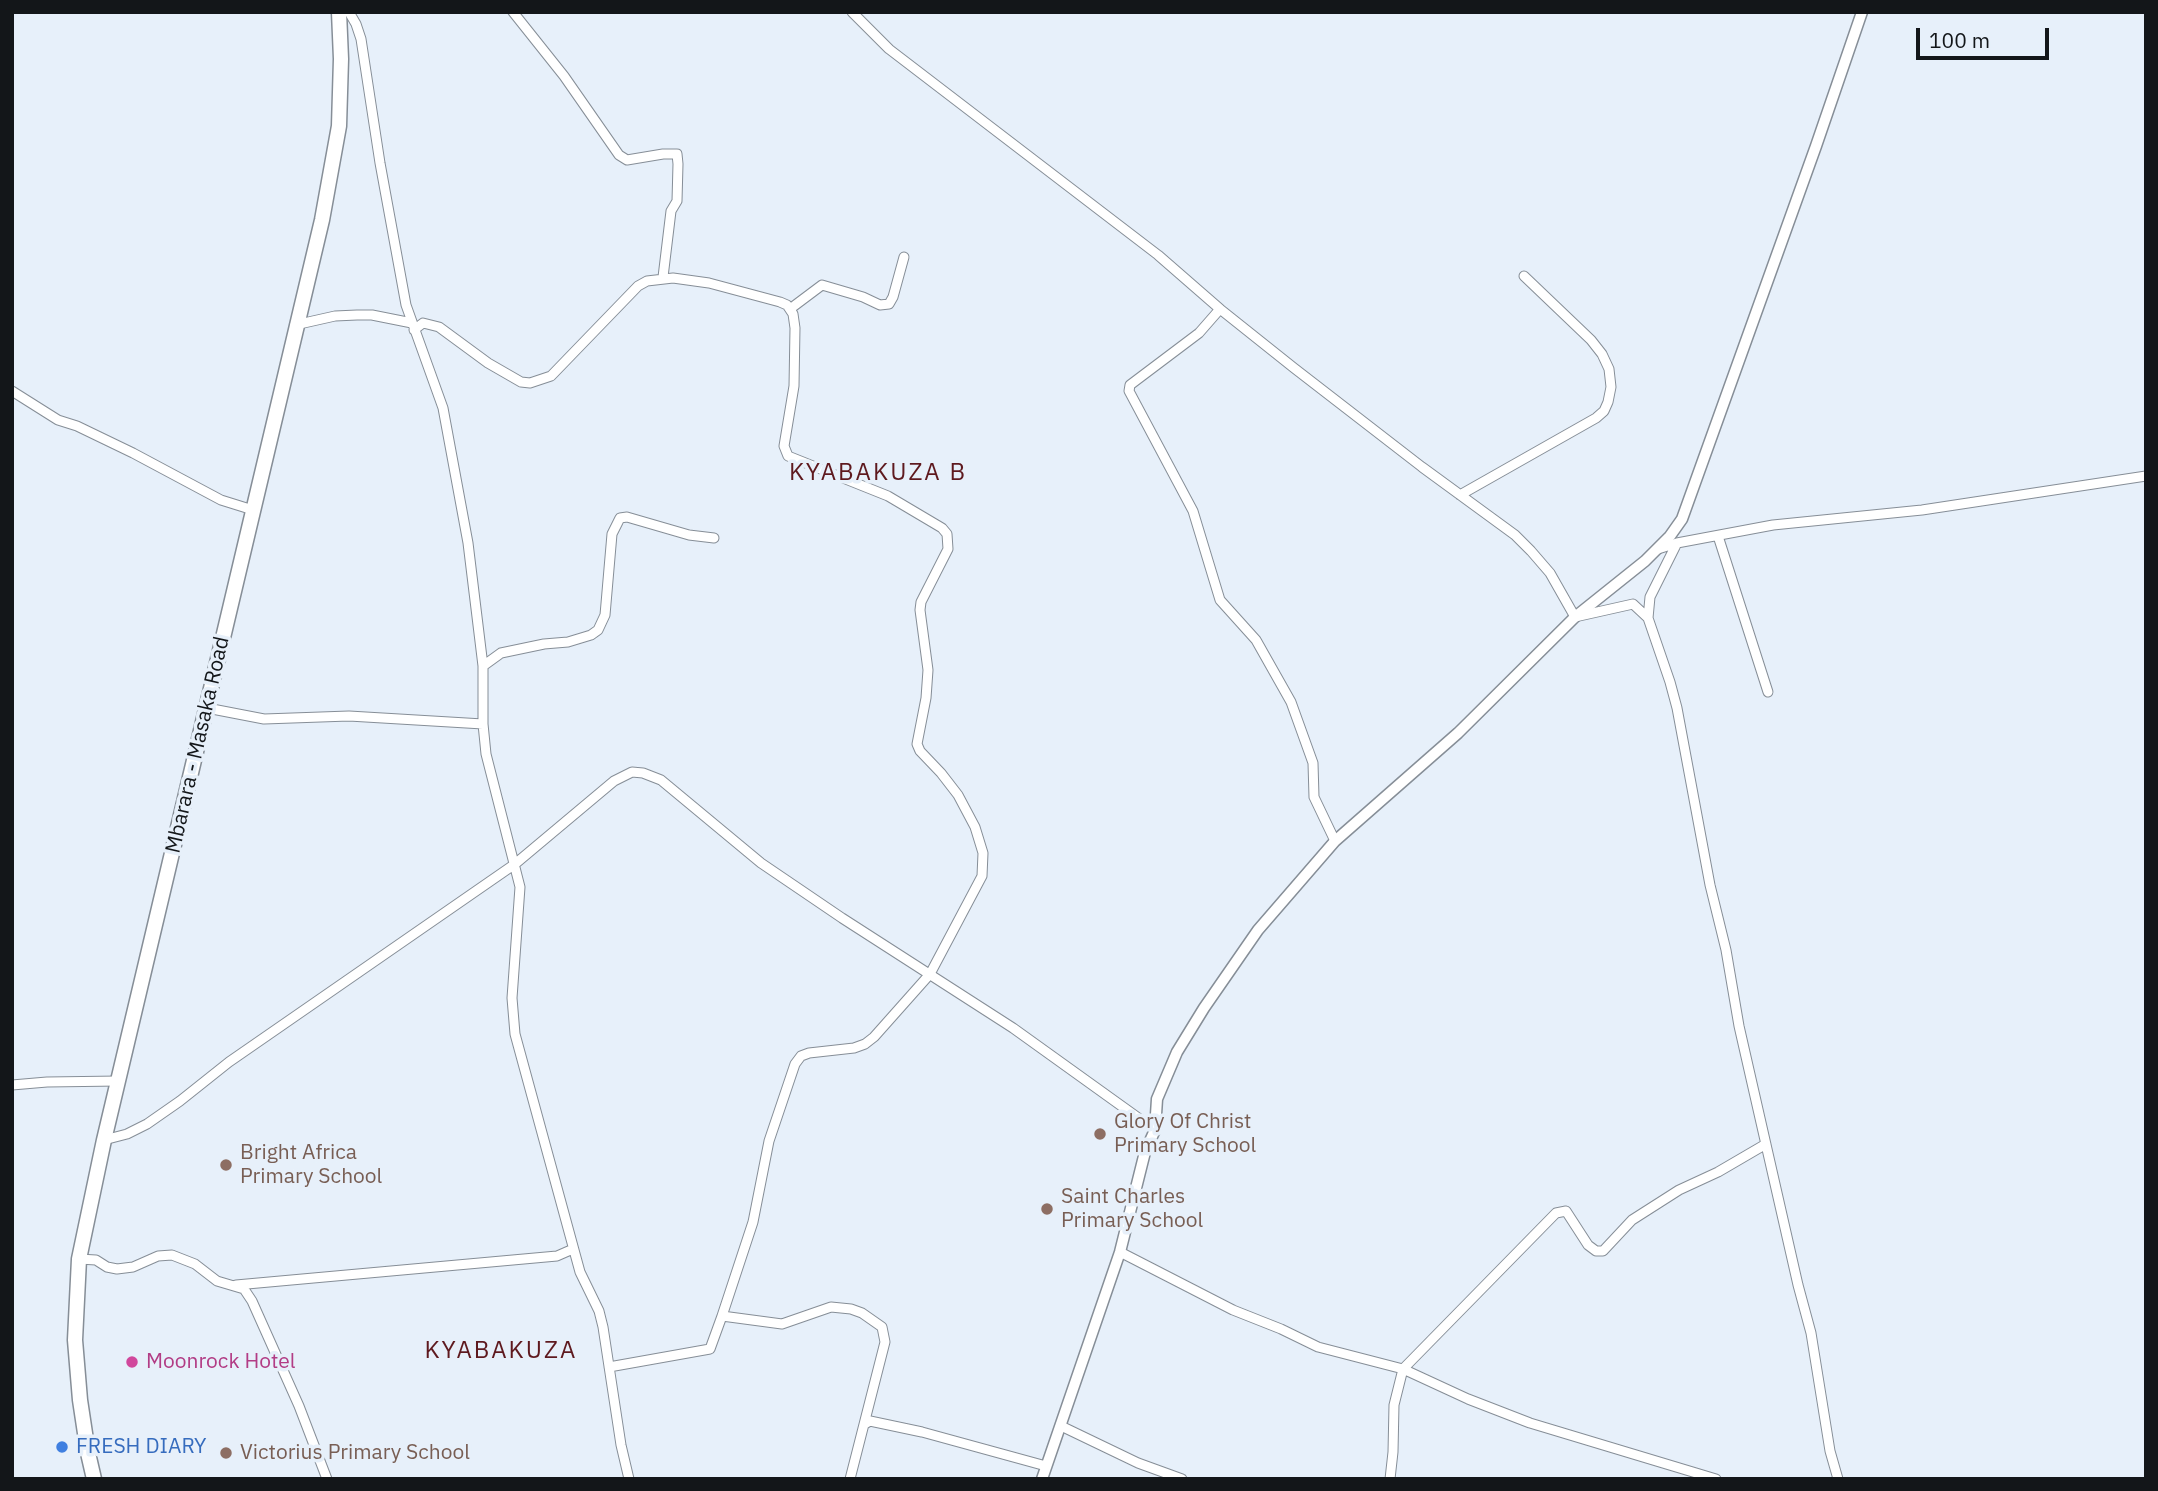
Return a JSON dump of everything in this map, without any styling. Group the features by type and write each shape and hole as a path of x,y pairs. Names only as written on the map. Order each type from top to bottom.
{"highway":[{"name":"Mbarara - Masaka Road","path":"94,1479 80,1400 75,1340 79,1259 104,1140 322,220 339,126 339,12"}],"street":[{"path":"349,12 361,39 400,278 413,326 447,423 468,543 483,666 482,724 486,754 520,887 512,998 515,1034 573,1249 601,1319 629,1479"},
{"path":"513,12 564,76 620,155 627,160 677,154 677,201 671,211 663,277"},
{"path":"852,12 889,48 1158,255 1220,309 1383,438 1515,534 1550,573 1575,617"},
{"path":"1042,1479 1121,1252 1145,1152 1155,1130 1157,1099 1177,1052 1258,930 1335,841 1458,733 1575,617 1606,595 1670,536 1688,504 1862,12"},
{"path":"790,309 822,285 880,305 889,304 904,257"},
{"path":"1460,495 1596,418 1604,411 1608,402 1611,387 1609,369 1602,354 1591,340 1524,276"},
{"path":"295,325 335,316 357,315 413,326 423,323 439,327 521,382 535,382 551,376 638,286 647,281 663,277 709,283 780,302 790,309 795,328 794,386 785,440 788,456 888,496 943,528 949,540 945,556 921,602 928,670 926,698 917,744 958,795 975,827 984,853 982,876 930,974 866,1044 809,1053 801,1056 795,1064 769,1141 753,1222 710,1349 609,1367"},
{"path":"1220,309 1199,333 1130,385 1129,391 1193,511 1220,600 1256,640 1292,702 1313,763 1314,797 1335,841"},
{"path":"12,391 50,416 133,453 221,500 253,510"},
{"path":"1658,549 1773,525 1922,510 2146,476"},
{"path":"483,666 501,653 568,642 591,635 597,630 605,615 612,534 620,518 627,517 689,535 714,538"},
{"path":"1718,536 1768,692"},
{"path":"1677,543 1650,597 1648,618 1677,708 1739,1026 1811,1332 1830,1451 1838,1479"},
{"path":"1575,617 1633,604 1648,618"},
{"path":"207,708 264,719 349,716 482,724"},
{"path":"104,1140 127,1134 147,1124 180,1101 229,1062 515,864 614,780 632,772 661,780 761,863 1013,1028 1155,1130"},
{"path":"12,1086 47,1082 119,1081"},
{"path":"1390,1479 1394,1405 1403,1369 1556,1213 1566,1211 1588,1245 1596,1251 1602,1251 1632,1220 1679,1190 1718,1172 1766,1144"},
{"path":"236,1285 557,1256 573,1249"},
{"path":"1121,1252 1233,1310 1318,1347 1403,1369 1468,1399 1530,1423 1716,1479"},
{"path":"79,1259 96,1260 107,1267 117,1269 133,1267 158,1256 172,1255 195,1264 217,1281 244,1289 252,1301 299,1406 327,1479"},
{"path":"557,1256 580,1272"},
{"path":"723,1316 782,1324 831,1307 851,1309 879,1325 884,1331 885,1342 850,1479"},
{"path":"865,1424 870,1420 922,1432 1046,1466"},
{"path":"1060,1426 1138,1463 1182,1479"}],"place":[{"name":"Glory Of Christ Primary School","path":"1100,1134"},
{"name":"Bright Africa Primary School","path":"226,1165"},
{"name":"Saint Charles Primary School","path":"1047,1209"},
{"name":"Moonrock Hotel","path":"132,1362"},
{"name":"FRESH DIARY","path":"62,1447"},
{"name":"Victorius Primary School","path":"226,1453"}],"district":[{"name":"KYABAKUZA B","path":"878,473"},
{"name":"KYABAKUZA","path":"501,1351"}]}
